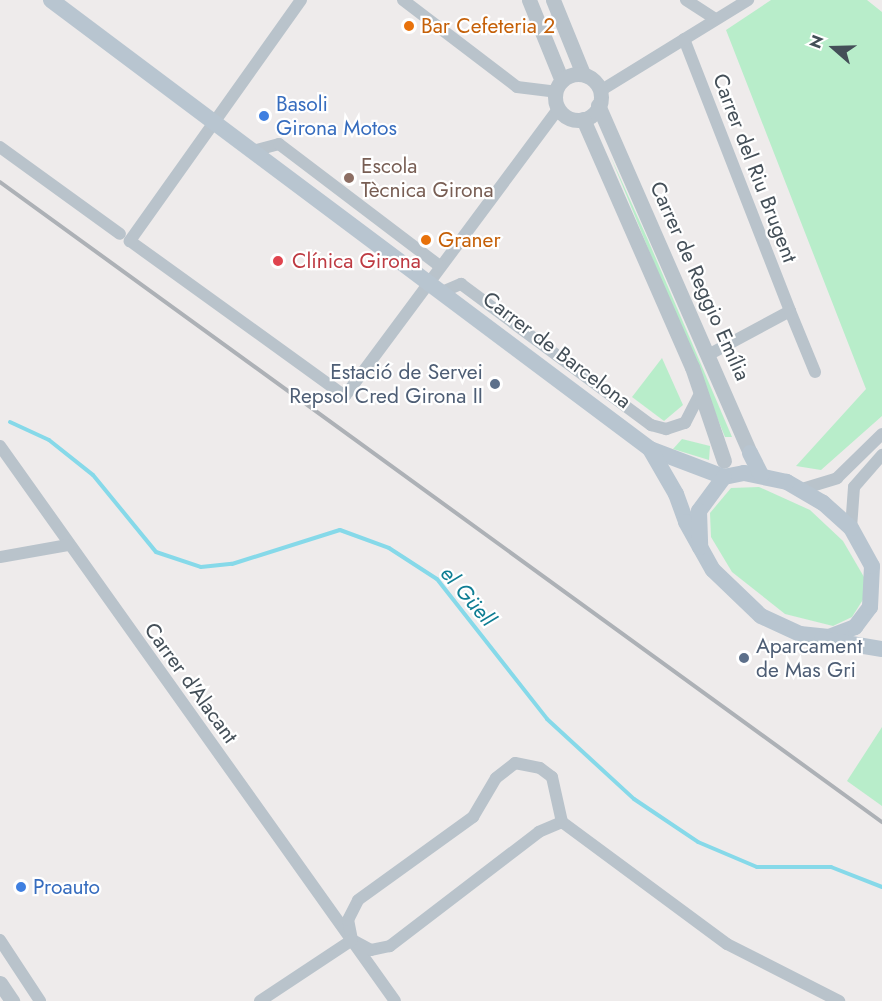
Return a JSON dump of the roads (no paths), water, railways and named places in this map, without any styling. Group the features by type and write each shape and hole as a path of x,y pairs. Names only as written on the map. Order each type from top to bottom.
{"main road":[{"name":"Carrer de Barcelona","path":"51,0 647,447 725,471"},
{"name":"Carrer de Barcelona","path":"647,447 700,546"},
{"name":"Carrer de Reggio Emília","path":"750,453 761,475"},
{"path":"882,581 851,528 802,489 761,475 725,471 699,511 700,546 744,604 779,626 815,637 882,649"},
{"path":"815,637 846,632 866,616 875,586 872,566"}],"street":[{"path":"125,237 301,0"},
{"path":"403,0 517,87 559,86 583,74"},
{"path":"0,147 345,396 436,287 440,266 558,109 559,86 529,0"},
{"path":"553,0 583,74 599,98"},
{"path":"686,0 715,19"},
{"path":"558,109 583,119 599,98 684,39 748,0"},
{"name":"Carrer del Riu Brugent","path":"684,39 815,372"},
{"name":"Carrer de Reggio Emília","path":"599,98 750,453"},
{"name":"Carrer de Reggio Emília","path":"583,119 701,391 725,471"},
{"path":"254,151 279,144 440,266"},
{"name":"Carrer de Barcelona","path":"436,287 461,284 637,416 659,428 679,427 694,411 701,391"},
{"path":"708,355 790,311"},
{"name":"Carrer de Barcelona","path":"637,416 647,447"},
{"path":"802,489 837,478 882,434"},
{"name":"Carrer d'Alacant","path":"0,447 395,1001"},
{"path":"851,528 854,487 882,455"},
{"path":"0,557 68,545"},
{"path":"352,940 348,920 358,900 473,817 506,767 527,763 552,777 562,822 727,944 839,1001"},
{"path":"352,940 371,950 390,946 539,832 562,822"},
{"path":"0,940 40,1001"},
{"path":"260,1001 352,940"},
{"path":"0,983 12,1001"},
{"path":"808,1001 815,989"}],"waterway":[{"name":"el Güell","path":"10,422 49,440 93,475 156,552 201,567 232,564 340,530 389,548 437,579 547,719 634,799 698,842 757,867 831,867 882,887"}],"railway":[{"path":"0,182 882,822"}],"place":[{"name":"Bar Cefeteria 2","path":"409,26"},
{"name":"Basoli Girona Motos","path":"264,116"},
{"name":"Escola Tècnica Girona","path":"349,178"},
{"name":"Graner","path":"426,240"},
{"name":"Clínica Girona","path":"278,261"},
{"name":"Estació de Servei Repsol Cred Girona II","path":"495,384"},
{"name":"Aparcament de Mas Gri","path":"744,658"},
{"name":"Proauto","path":"21,887"}]}
